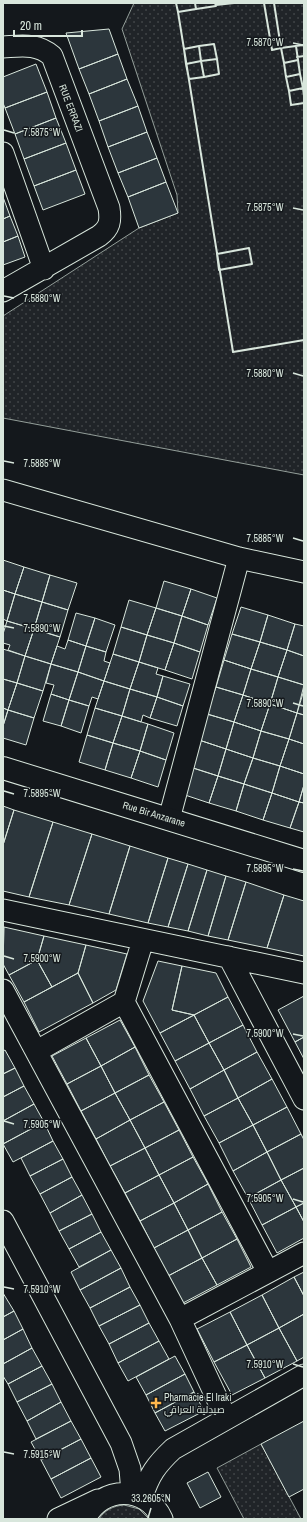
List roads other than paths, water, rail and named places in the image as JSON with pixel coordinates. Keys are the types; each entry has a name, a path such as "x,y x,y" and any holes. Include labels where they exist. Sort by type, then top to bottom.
{"street":[{"name":"RUE ERRAZI","path":"3,46 28,46 43,49 52,56 109,208 111,220 108,230 44,269"},
{"path":"3,153 44,269 3,291"},
{"path":"4,492 240,558 304,572"},
{"path":"169,819 240,558"},
{"name":"Rue Bir Anzarane","path":"3,768 304,861"},
{"path":"3,910 304,973"},
{"path":"37,1051 124,1002 143,940"},
{"path":"229,957 304,1099"},
{"path":"3,990 180,1319 226,1418"},
{"path":"124,1002 268,1272"},
{"path":"3,1221 121,1443 137,1495"},
{"path":"180,1319 304,1253"},
{"path":"137,1495 156,1465 173,1449 304,1375"},
{"path":"58,1519 102,1498 117,1493 137,1495 153,1504 162,1519"},
{"path":"85,1519 92,1507 102,1498"}],"place":[{"name":"Pharmacie El Iraki صيدلية العراقي","path":"156,1403"}]}
